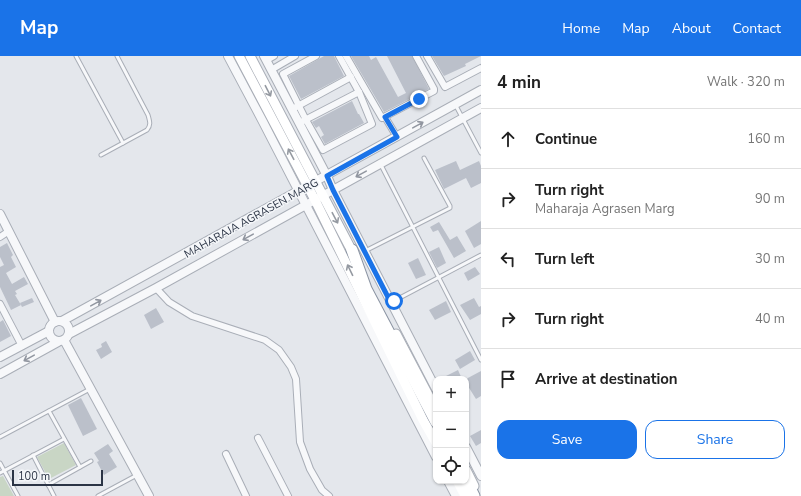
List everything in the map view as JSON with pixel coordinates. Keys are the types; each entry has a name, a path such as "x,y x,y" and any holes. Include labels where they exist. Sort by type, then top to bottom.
{"highway":[{"path":"352,250 366,289 433,416"},
{"path":"468,484 474,496"}],"main road":[{"path":"239,56 312,184"},
{"path":"250,56 433,437"},
{"path":"319,198 352,250 433,404"},
{"path":"469,476 479,496"},
{"path":"459,484 465,496"}],"street":[{"path":"228,56 433,451"},
{"path":"271,70 295,56"},
{"path":"316,56 283,74 333,190 433,383"},
{"path":"303,122 323,150 372,124 351,77 339,56"},
{"path":"346,56 381,118 434,91 416,56"},
{"path":"427,56 445,87 468,72 481,68"},
{"path":"268,57 271,70 296,107"},
{"path":"296,107 351,77"},
{"name":"MAHARAJA AGRASEN MARG","path":"58,322 327,176 481,90"},
{"path":"303,122 358,92"},
{"name":"MAHARAJA AGRASEN MARG","path":"0,374 481,108"},
{"path":"385,117 397,137"},
{"path":"1,220 9,231 58,322 68,328 64,339 92,388 149,496"},
{"path":"0,237 9,231"},
{"path":"156,288 169,302 192,316 265,340 278,350 291,367 296,379 300,442 313,474 322,490 329,496"},
{"path":"0,304 22,346"},
{"path":"58,322 50,326 49,331 52,339 64,339"},
{"path":"0,358 49,331"},
{"path":"258,438 288,496"},
{"path":"467,448 481,476"},
{"path":"226,454 246,496"},
{"path":"450,484 456,496"}],"lane":[{"path":"76,56 123,143"},
{"path":"101,155 150,127 148,115 117,56"},
{"path":"455,104 481,152"},
{"path":"365,251 413,228 450,207 424,158"},
{"path":"380,164 481,360"},
{"path":"391,303 480,256 481,260"},
{"path":"0,437 92,388"},
{"path":"49,411 80,467"},
{"path":"0,473 64,439"},
{"path":"33,455 54,496"},
{"path":"48,485 91,461"},
{"path":"0,463 18,496"},
{"path":"98,496 138,475"}],"green space":[{"path":"64,443 76,465 49,479 37,457"},
{"path":"3,476 14,496 0,496 0,477"}],"building":[{"path":"324,56 334,56 344,76 301,99 289,76"},
{"path":"351,56 369,56 371,60 376,57 398,97 406,93 387,56 412,56 429,89 384,112"},
{"path":"432,56 481,56 465,64 466,66 444,76"},
{"path":"352,101 364,123 325,144 321,137 324,135 319,126 316,128 312,122"},
{"path":"456,161 460,170 479,161 481,166 481,183 471,188 466,178 444,189 435,170"},
{"path":"481,221 481,244 474,248 465,231"},
{"path":"439,222 450,240 457,236 466,251 454,258 438,230 433,232 430,227"},
{"path":"7,243 13,255 11,257 16,267 6,273 12,284 24,277 28,284 15,291 17,294 15,295 21,305 11,310 0,287 0,267 4,265 0,257 0,247"},
{"path":"439,247 446,263 437,268 429,252"},
{"path":"418,258 426,275 416,279 408,263"},
{"path":"475,267 480,274 468,281 464,273"},
{"path":"32,298 34,302 22,307 20,303"},
{"path":"474,298 479,307 481,306 481,314 470,320 460,305"},
{"path":"446,301 451,312 435,320 429,310"},
{"path":"156,308 164,322 151,329 144,315"},
{"path":"3,320 11,336 0,342 0,322"},
{"path":"106,341 112,352 101,359 96,350 102,347 101,344"},
{"path":"470,351 475,360 460,369 455,360"},
{"path":"458,370 461,376 446,376"},
{"path":"481,371 481,396 476,399 469,388 469,377"},
{"path":"81,398 97,429 83,436 68,405"},
{"path":"481,430 481,443 476,446 470,436"},
{"path":"108,444 113,451 109,454 117,467 104,475 97,462 99,461 94,453"}],"route":[{"path":"394,301 391,303 327,176 397,137 385,117 419,99"}]}
